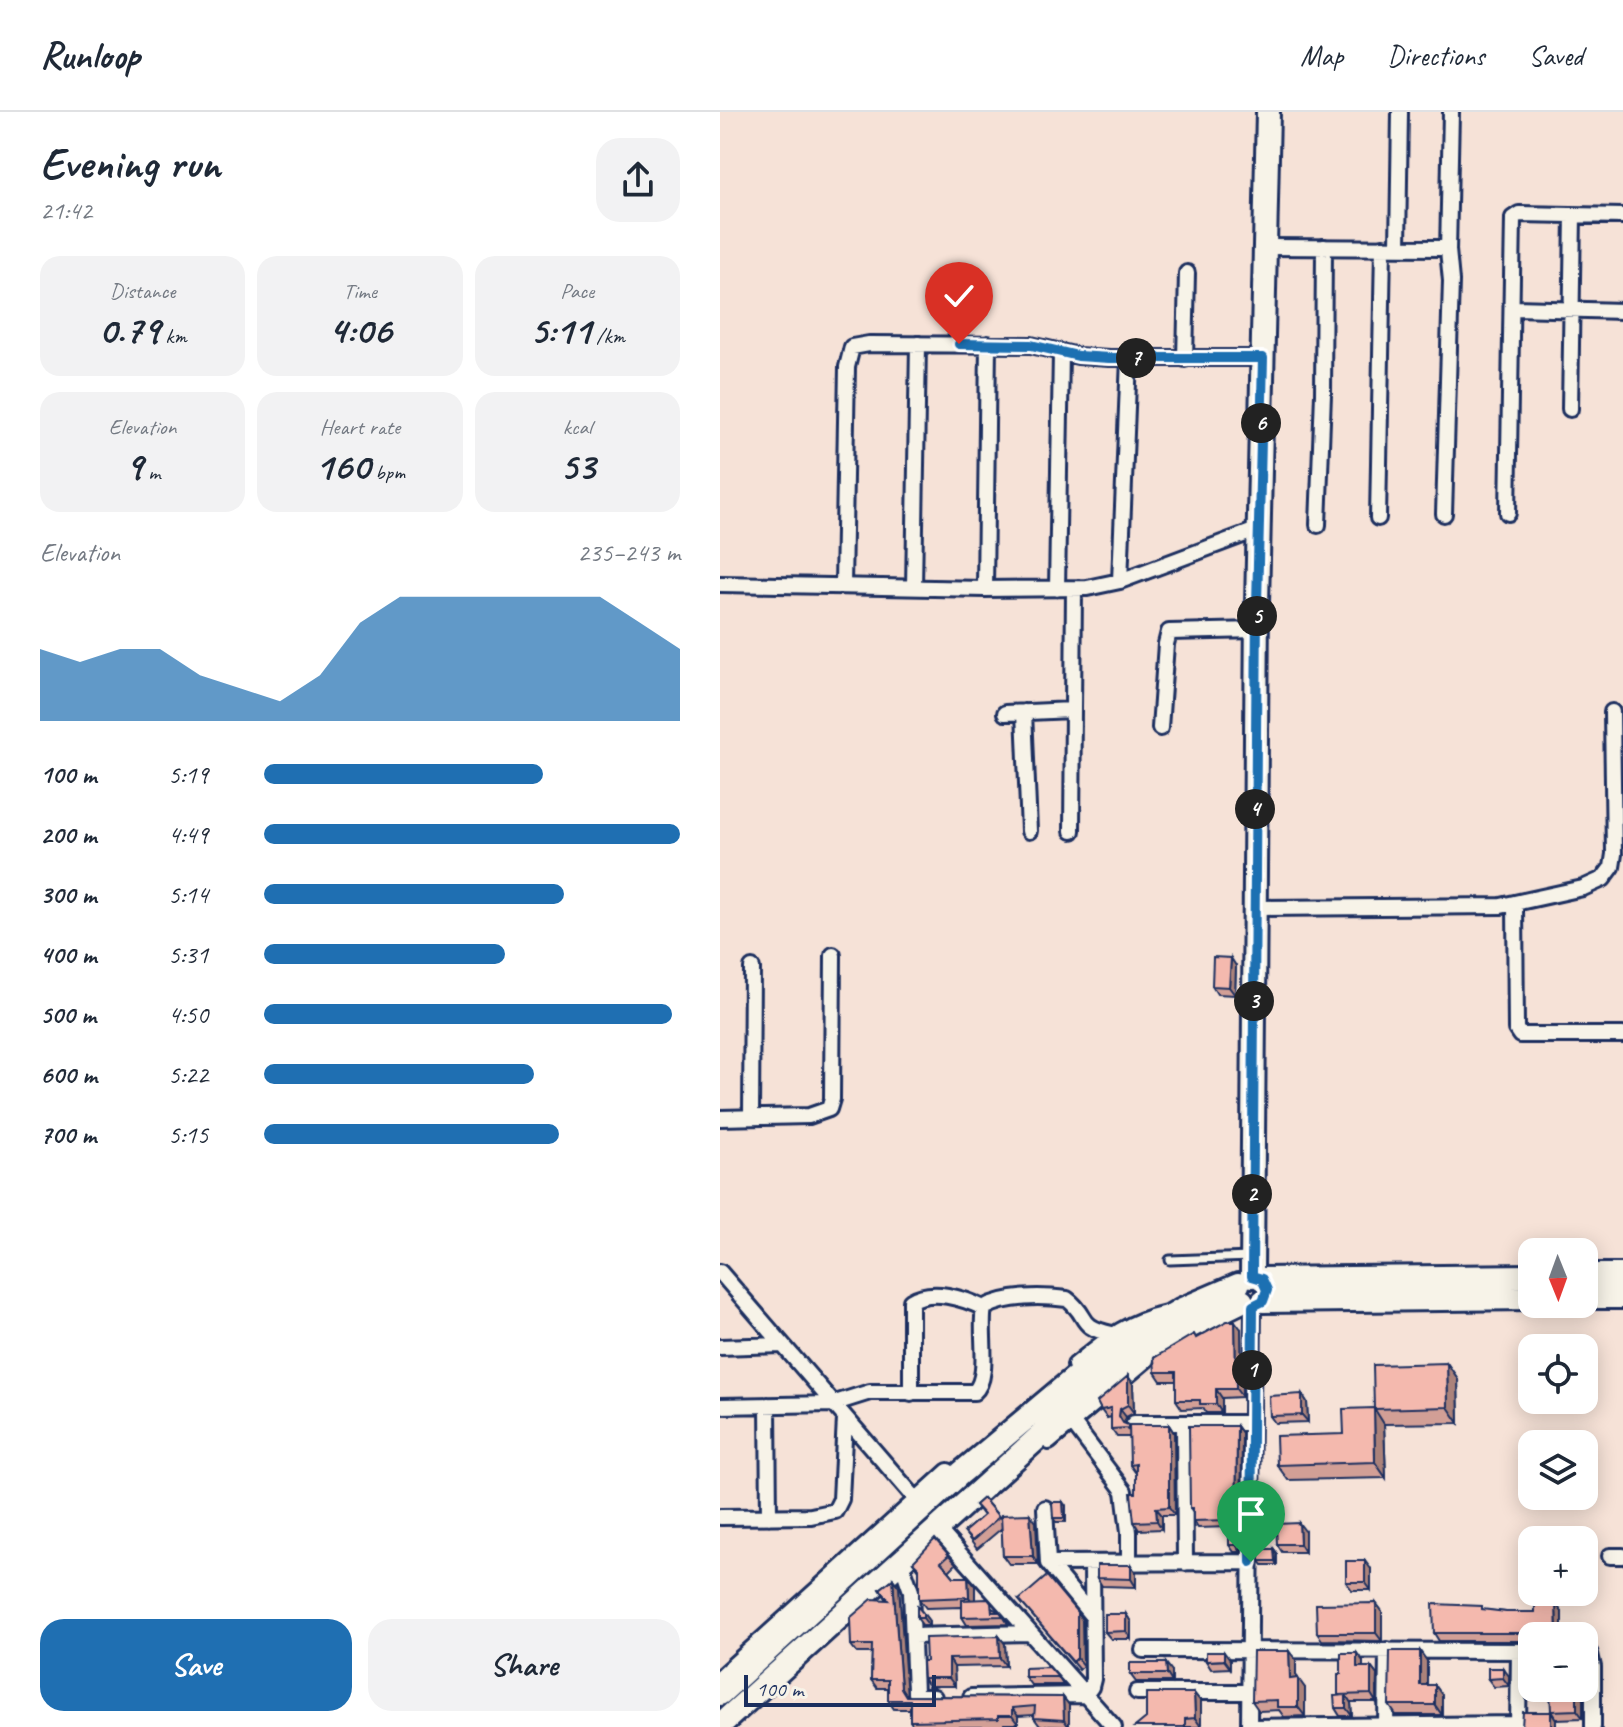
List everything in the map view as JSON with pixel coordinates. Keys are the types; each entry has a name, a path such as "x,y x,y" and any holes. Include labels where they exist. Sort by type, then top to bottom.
{"main road":[{"path":"1252,1286 1257,630 1268,112"},
{"path":"1598,1275 1623,1275"},
{"path":"720,1694 961,1473 1084,1370 1123,1344 1181,1321 1252,1286 1518,1276"},
{"path":"1252,1286 1518,1297"},
{"path":"1598,1297 1623,1297"},
{"path":"720,1725 1114,1369 1181,1321"}],"street":[{"path":"1378,518 1400,112"},
{"path":"1444,514 1451,281 1448,251 1451,112"},
{"path":"1508,513 1515,215 1623,216"},
{"path":"1570,409 1573,215"},
{"path":"1265,247 1443,248 1448,251"},
{"path":"1318,525 1324,247"},
{"path":"1185,359 1187,273"},
{"path":"1512,308 1623,311"},
{"path":"843,585 849,354 852,347 860,344 1031,345 1061,353 1129,358 1263,358"},
{"path":"914,588 918,344"},
{"path":"985,589 988,344"},
{"path":"1057,589 1061,353"},
{"path":"1120,581 1129,358"},
{"path":"720,584 1074,589 1120,581 1259,529"},
{"path":"1072,831 1074,589"},
{"path":"1160,728 1169,632 1257,630"},
{"path":"1005,713 1072,710"},
{"path":"1024,712 1029,831"},
{"path":"1255,908 1515,903 1571,892 1603,879 1612,867 1618,799 1612,712"},
{"path":"1515,903 1516,1029 1520,1035 1623,1035"},
{"path":"720,1118 809,1116 820,1115 829,1109 832,1099 833,955"},
{"path":"751,1117 752,968"},
{"path":"720,1272 915,1498"},
{"path":"1252,1286 1249,1727 1518,1726 1520,1702"},
{"path":"911,1393 911,1301 922,1296 953,1297 984,1308 1011,1300 1067,1299 1093,1330 1112,1334"},
{"path":"720,1406 832,1404 870,1392 968,1393 979,1388 982,1377 984,1308"},
{"path":"720,1677 915,1498 1112,1334 1142,1318 1181,1321"},
{"path":"733,1727 1181,1321"},
{"path":"720,1347 781,1345"},
{"path":"768,1405 769,1517"},
{"path":"720,1517 811,1516 835,1511 841,1499 845,1418"},
{"path":"1072,1422 1124,1491 1129,1564"},
{"path":"1134,1423 1252,1423"},
{"path":"1184,1423 1185,1563"},
{"path":"1045,1508 1048,1563 1092,1616"},
{"path":"943,1535 1114,1727"},
{"path":"1048,1563 1251,1562"},
{"path":"1085,1695 1093,1679 1092,1564"},
{"path":"904,1571 911,1591 914,1689 919,1697 1085,1695"},
{"path":"913,1636 1030,1633"},
{"path":"1143,1650 1518,1651"},
{"path":"1386,1726 1387,1650"},
{"path":"1137,1692 1250,1692"},
{"path":"1593,1702 1593,1727"}],"lane":[{"path":"1170,1260 1252,1286"}],"building":[{"path":"1213,957 1231,958 1229,987 1212,986"},
{"path":"1227,1321 1235,1321 1236,1389 1216,1389 1216,1404 1176,1400 1176,1372 1155,1372 1154,1358 1194,1334 1196,1338"},
{"path":"1447,1363 1448,1407 1374,1409 1373,1365"},
{"path":"1128,1376 1128,1405 1120,1409 1119,1416 1128,1428 1111,1429 1111,1408 1101,1410 1097,1402"},
{"path":"1302,1394 1302,1415 1270,1416 1269,1396"},
{"path":"1374,1408 1375,1462 1277,1465 1276,1436 1344,1434 1343,1409"},
{"path":"1129,1425 1169,1425 1169,1507 1156,1508 1157,1521 1134,1522 1131,1493 1136,1493 1136,1464 1130,1465"},
{"path":"1189,1426 1237,1426 1236,1545 1229,1545 1229,1520 1193,1521 1193,1508 1190,1508"},
{"path":"983,1498 999,1517 972,1541 964,1532 984,1515 975,1505"},
{"path":"1052,1502 1063,1502 1064,1518 1053,1518"},
{"path":"1030,1514 1033,1556 1003,1556 1001,1515"},
{"path":"1299,1523 1300,1544 1277,1544 1276,1524"},
{"path":"935,1539 949,1555 941,1562 954,1577 968,1577 969,1597 919,1599 919,1568 913,1562"},
{"path":"1260,1549 1274,1549 1275,1561 1260,1561"},
{"path":"1346,1561 1365,1561 1365,1582 1346,1582"},
{"path":"1097,1565 1131,1565 1131,1579 1097,1578"},
{"path":"1047,1576 1077,1612 1077,1658 1073,1662 1019,1600"},
{"path":"893,1579 901,1688 906,1696 1063,1697 1064,1720 1034,1718 1035,1706 1012,1708 1012,1716 998,1716 998,1719 910,1721 910,1700 888,1700 888,1680 871,1680 872,1645 851,1645 850,1618 872,1599 889,1600 880,1589"},
{"path":"988,1599 992,1612 1000,1612 1003,1616 962,1617 962,1600"},
{"path":"1376,1603 1376,1633 1317,1633 1316,1604"},
{"path":"1433,1604 1482,1606 1482,1609 1506,1612 1535,1612 1535,1606 1556,1606 1557,1622 1518,1622 1518,1633 1434,1633"},
{"path":"917,1606 923,1613 923,1618 917,1618"},
{"path":"1105,1614 1126,1614 1126,1631 1105,1632"},
{"path":"999,1636 1000,1658 949,1659 949,1678 923,1678 925,1638"},
{"path":"1253,1651 1289,1651 1290,1679 1298,1678 1298,1707 1277,1707 1277,1700 1252,1701"},
{"path":"1390,1651 1420,1651 1420,1685 1435,1685 1435,1705 1389,1705"},
{"path":"1206,1652 1224,1652 1224,1660 1206,1661"},
{"path":"1341,1653 1357,1653 1357,1667 1371,1667 1371,1694 1338,1695"},
{"path":"1130,1663 1166,1663 1167,1674 1130,1674"},
{"path":"1049,1667 1058,1677 1025,1677 1025,1668"},
{"path":"1488,1668 1503,1668 1503,1678 1488,1679"},
{"path":"1146,1693 1194,1693 1195,1718 1185,1719 1185,1727 1135,1727 1146,1718"},
{"path":"1346,1695 1346,1708 1335,1708 1334,1696"},
{"path":"1551,1702 1577,1702 1577,1710 1551,1711"},
{"path":"1523,1712 1551,1712 1551,1727 1522,1727"}],"route":[{"path":"959,344 1031,345 1078,356 1109,358 1263,358 1257,604 1252,1276 1262,1279 1267,1290 1263,1301 1253,1306 1251,1562"}]}
